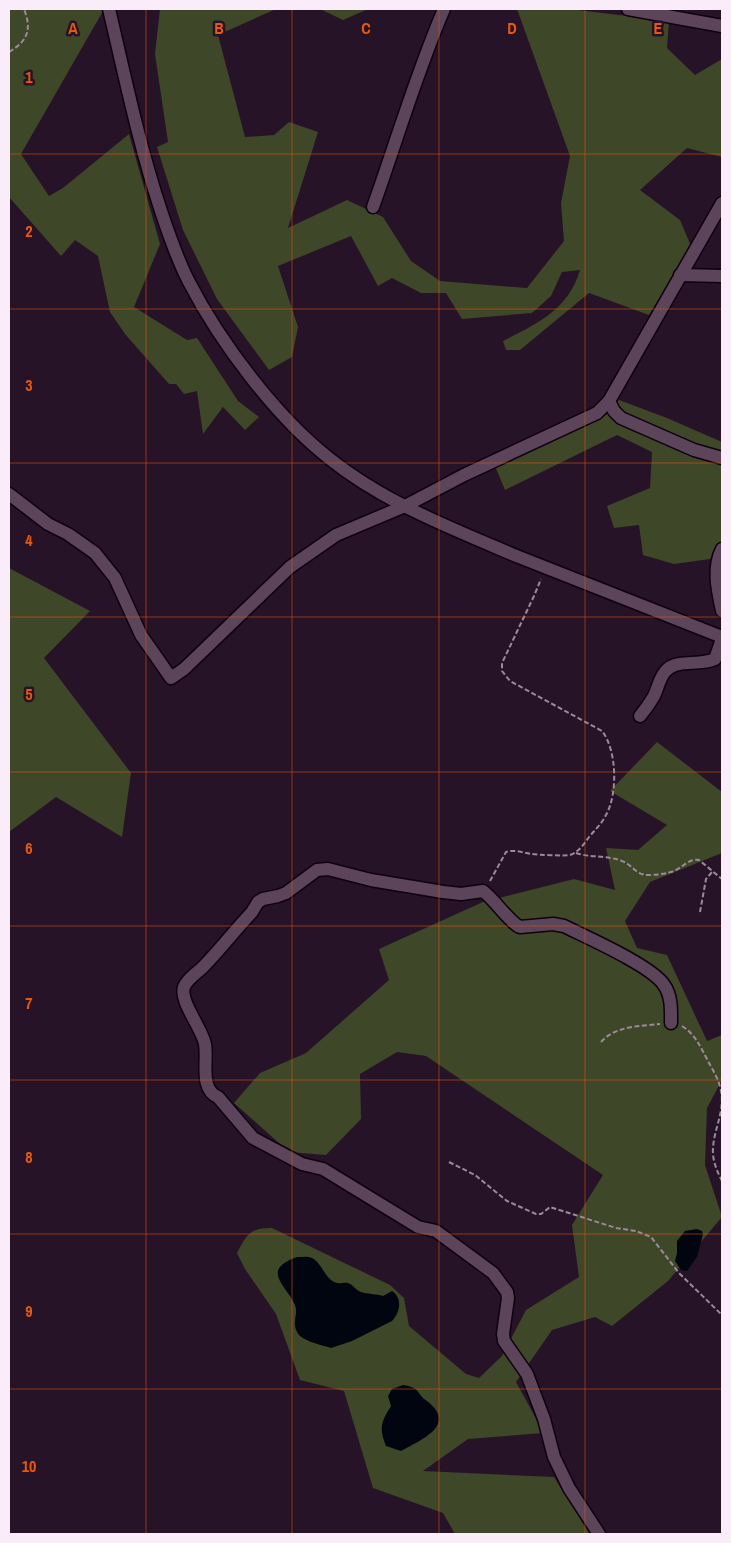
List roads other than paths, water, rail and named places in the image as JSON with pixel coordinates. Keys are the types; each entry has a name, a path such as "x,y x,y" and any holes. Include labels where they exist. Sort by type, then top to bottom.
{"street":[{"path":"109,9 147,172 188,281 220,336 270,400 304,436 330,459 362,482 438,523 722,638 715,659 708,662 678,664 671,666 665,671 654,696 640,716"},
{"path":"373,207 413,87 444,9"},
{"path":"628,9 722,26"},
{"path":"9,494 48,524 68,534 95,553 115,578 141,635 171,678 184,669 290,567 336,535 405,506 464,475 597,413 609,401 722,204"},
{"path":"680,275 722,276"},
{"path":"609,401 614,412 620,418 694,450 722,458"},
{"path":"722,549 717,569 722,611"},
{"path":"599,1534 569,1488 554,1457 544,1419 527,1374 504,1341 502,1334 508,1298 503,1284 493,1273 436,1231 418,1227 323,1169 302,1164 253,1138 218,1097 207,1088 205,1042 184,994 184,986 252,912 258,902 286,893 316,870 328,869 338,870 371,880 443,892 461,894 483,891 520,927 553,924 564,926 612,951 655,976 664,984 668,994 671,1023"}]}
